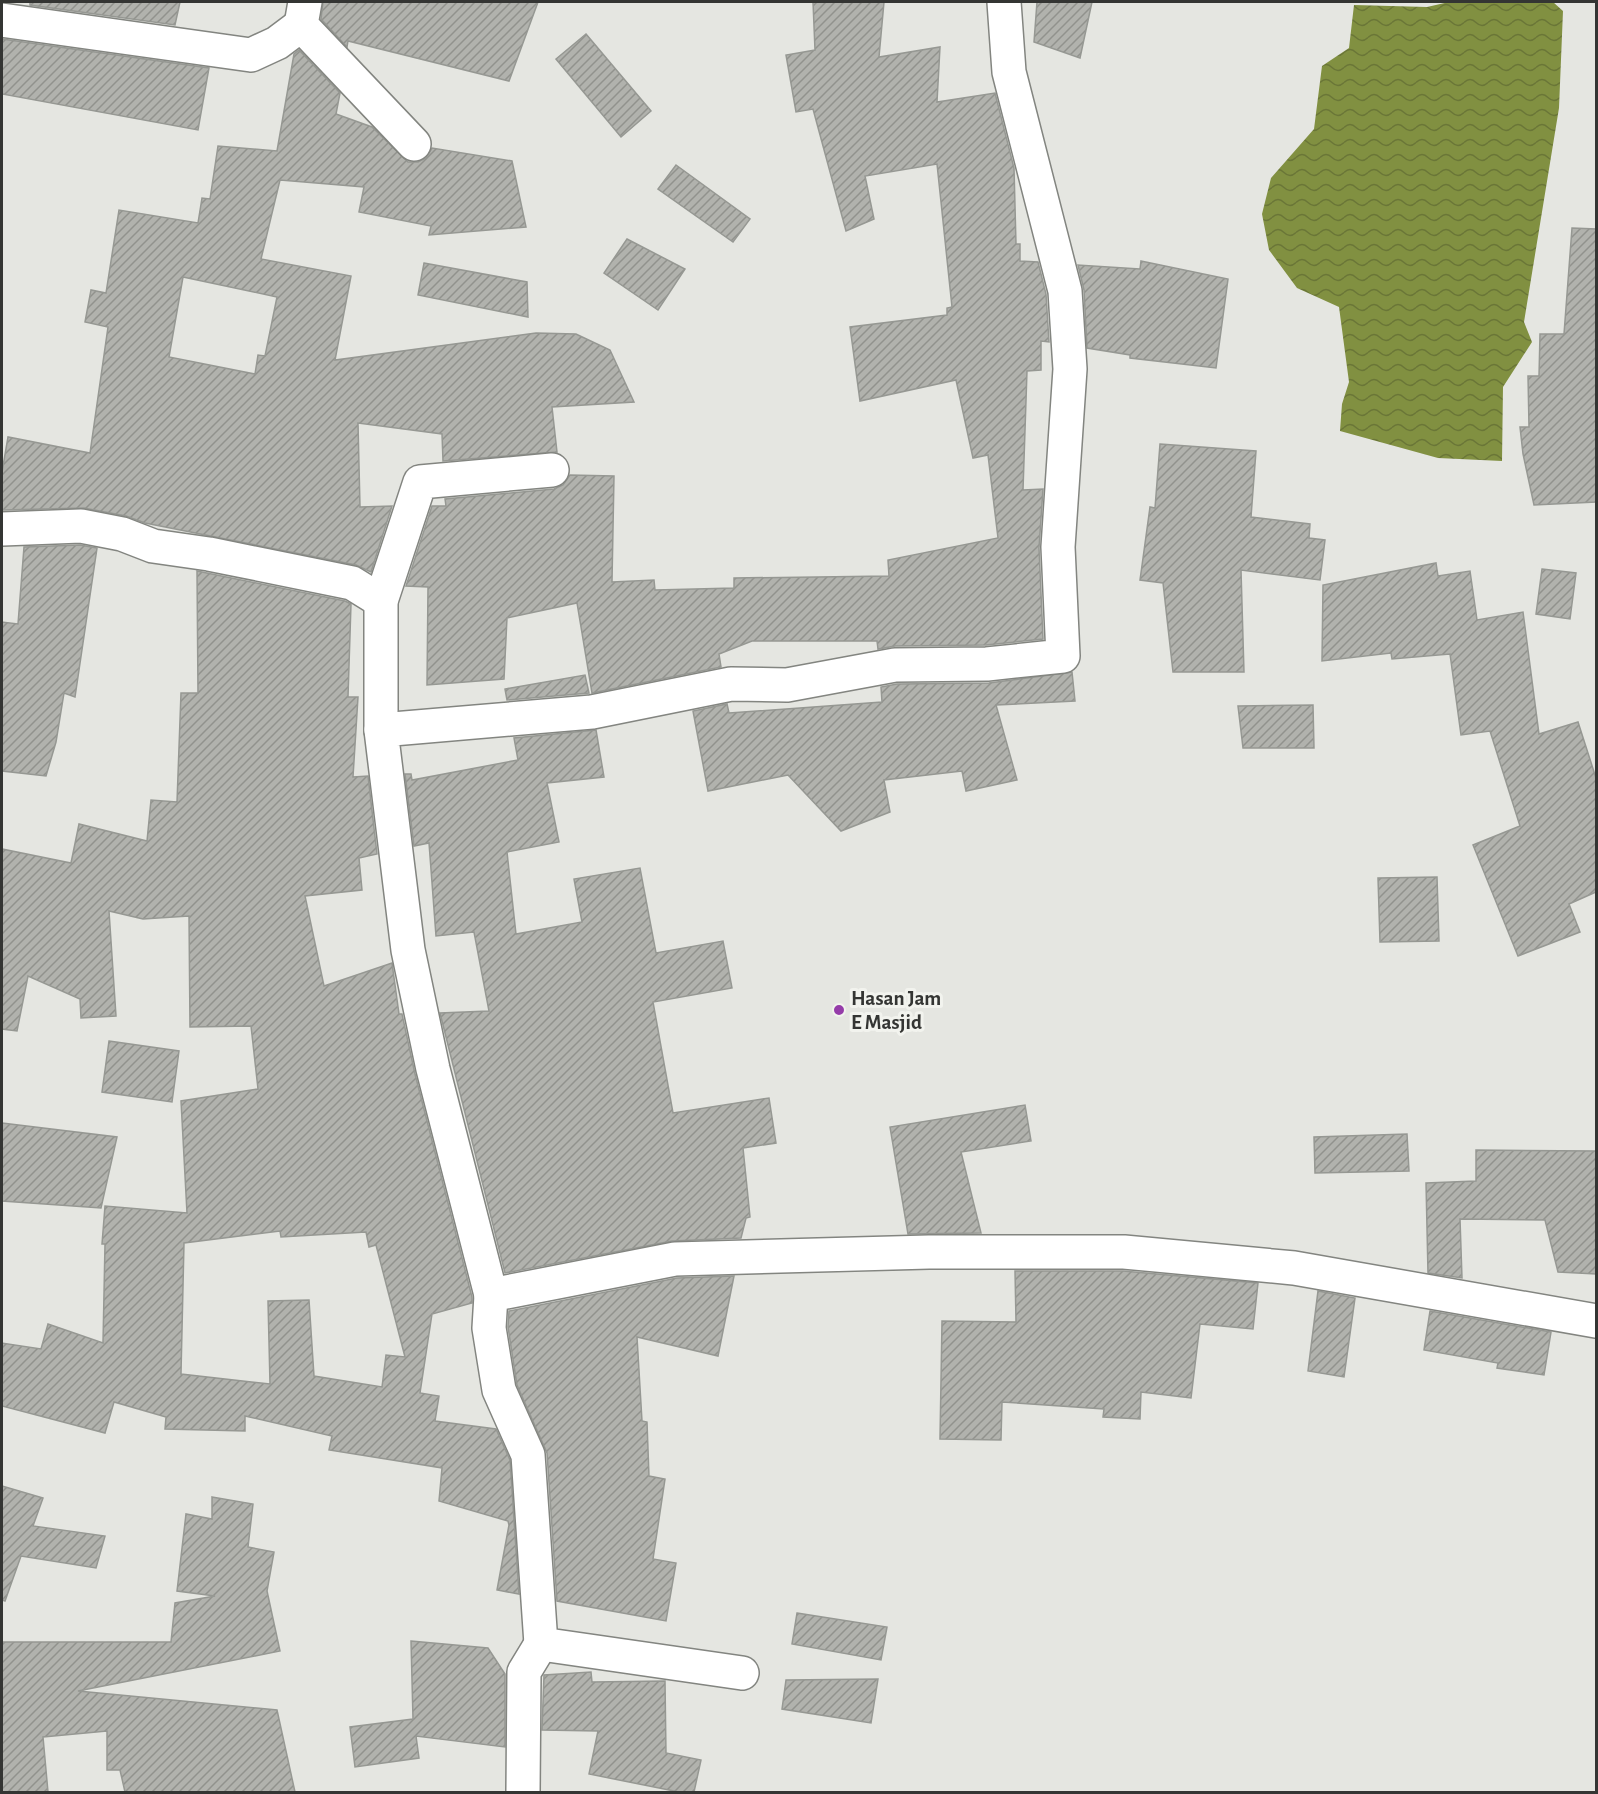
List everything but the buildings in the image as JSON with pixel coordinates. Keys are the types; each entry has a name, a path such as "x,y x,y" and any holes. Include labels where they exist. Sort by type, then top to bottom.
{"street":[{"path":"381,730 592,712 731,684 787,685 896,665 987,664 1063,656 1058,547 1070,369 1065,291 1009,72 1004,2"},
{"path":"2,20 251,55 277,43 303,13 414,144"},
{"path":"524,1792 524,1672 541,1644 528,1455 500,1390 489,1328 490,1295 433,1069 408,950 381,730 381,601 420,482 552,470"},
{"path":"2,529 81,526 122,534 153,546 209,554 352,584 381,601"},
{"path":"490,1295 675,1259 929,1252 1124,1252 1294,1268 1596,1321"},
{"path":"541,1644 742,1673"}],"water":[{"path":"1449,2 1553,2 1563,11 1559,108 1524,322 1532,342 1503,387 1502,461 1438,458 1340,431 1342,404 1349,382 1339,307 1297,288 1269,250 1262,214 1271,178 1314,129 1322,66 1349,48 1354,5 1427,7"}],"place":[{"name":"Hasan Jam E Masjid","path":"839,1010"}]}
